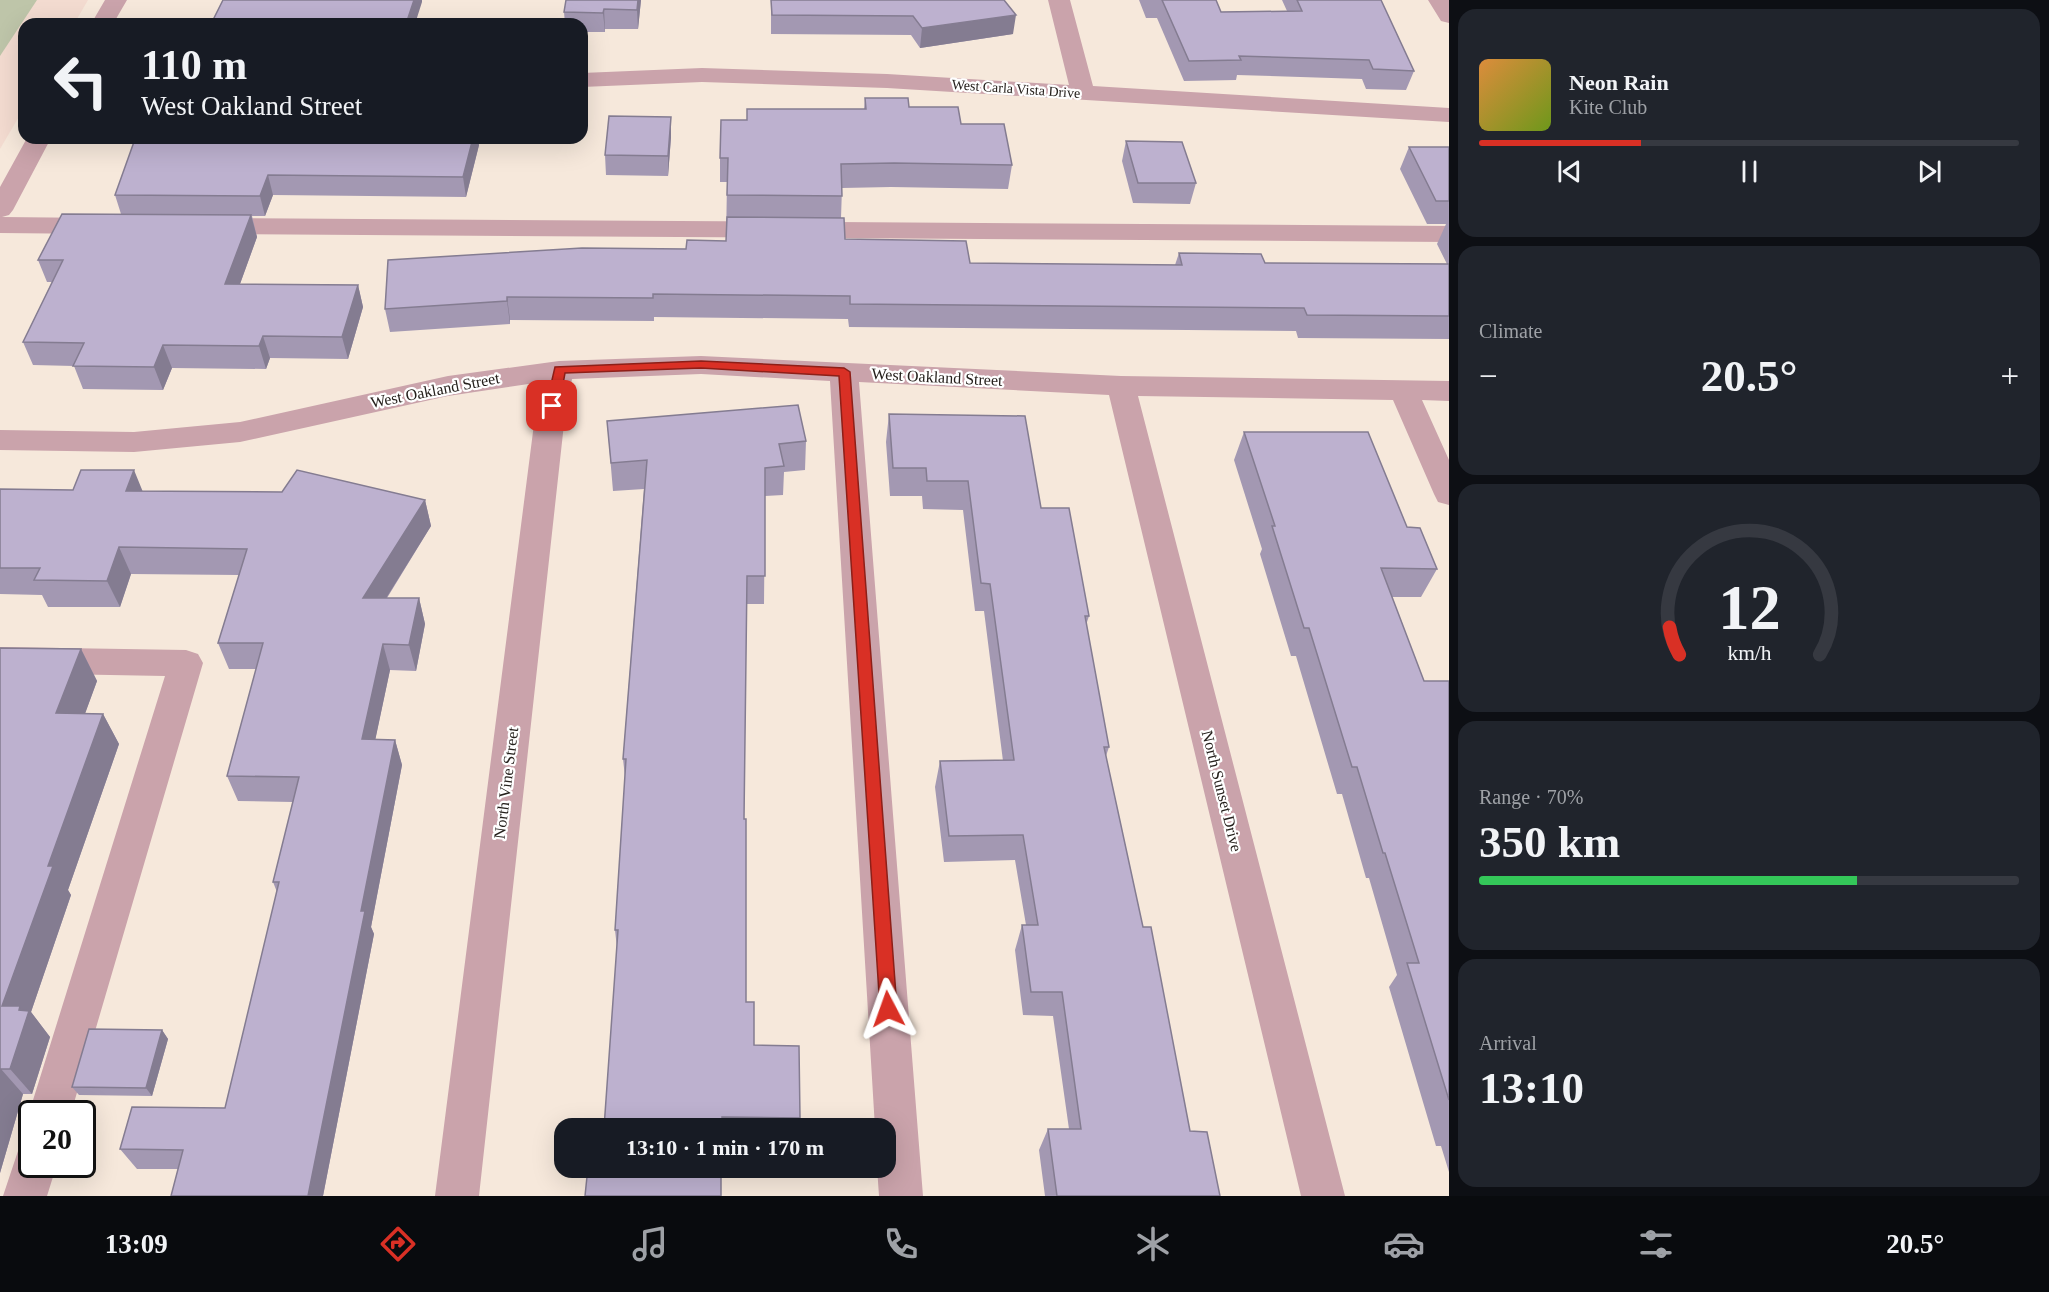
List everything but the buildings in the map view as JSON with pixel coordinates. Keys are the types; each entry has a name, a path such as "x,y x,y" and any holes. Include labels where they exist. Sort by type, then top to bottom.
{"street":[{"path":"106,18 116,0"},
{"path":"1059,0 1083,93"},
{"path":"1439,0 1449,16"},
{"name":"West Carla Vista Drive","path":"588,80 702,75 887,81 1449,116"},
{"path":"0,210 36,144"},
{"path":"0,225 118,226"},
{"path":"190,226 1449,234"},
{"name":"West Oakland Street","path":"0,440 134,442 240,432 434,388 559,370 701,365 1121,386 1449,392"},
{"name":"North Vine Street","path":"457,1196 548,435 559,370"},
{"path":"844,372 901,1196"},
{"name":"North Sunset Drive","path":"1121,386 1323,1196"},
{"path":"1404,392 1449,494"},
{"path":"0,660 186,663 54,1100"},
{"path":"25,1196 31,1178"}],"shaded area":[{"path":"0,0 88,0 78,18 18,18 18,118 0,149"}],"green space":[{"path":"0,0 37,0 25,18 18,18 18,29 0,56"}],"route":[{"path":"552,406 559,370 701,365 844,372 888,1009"}]}
